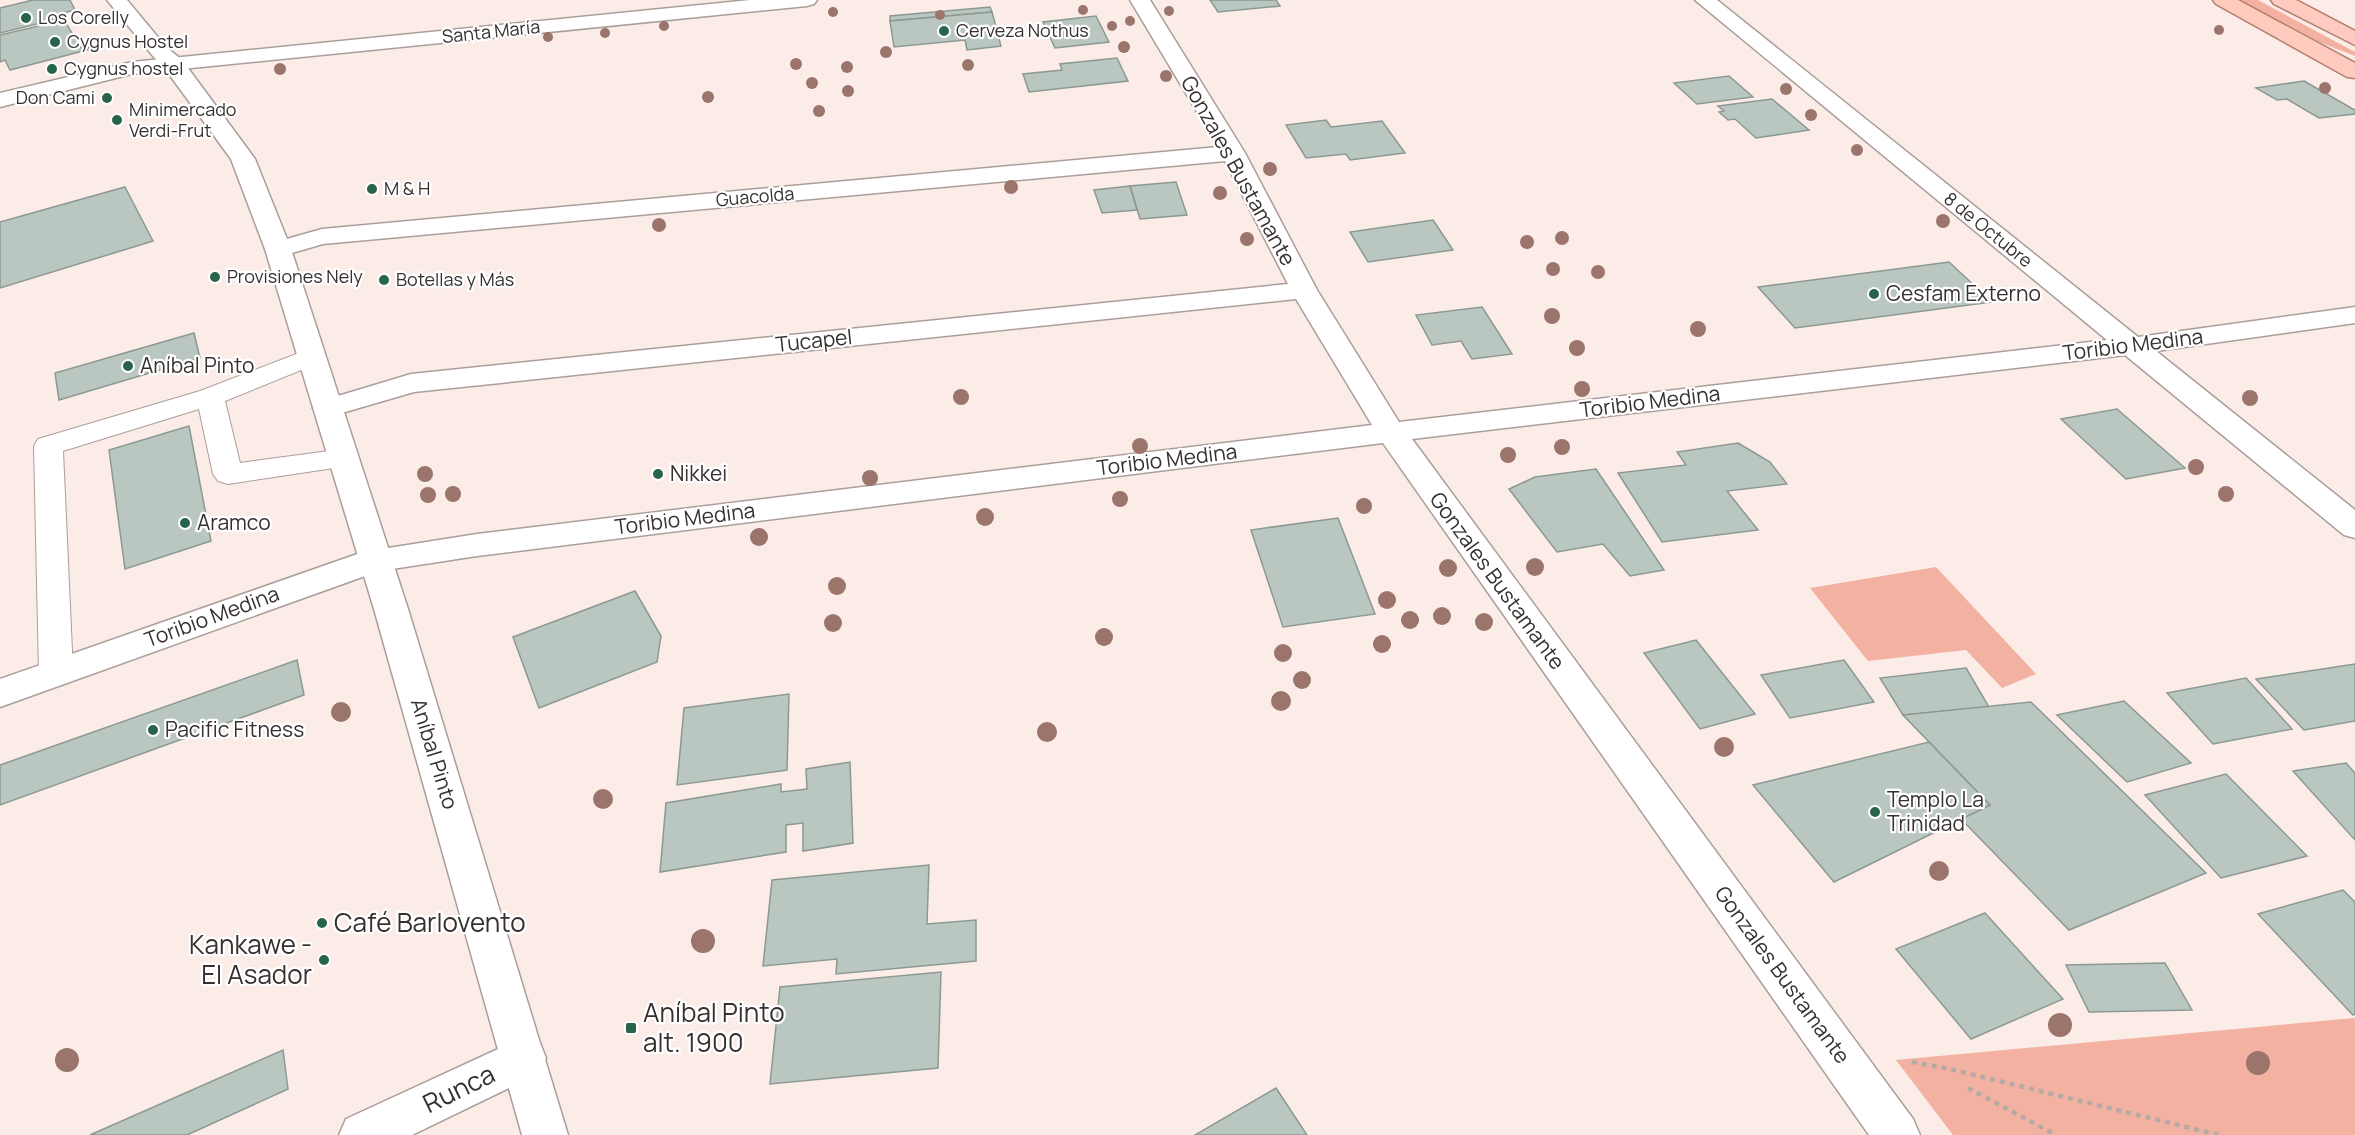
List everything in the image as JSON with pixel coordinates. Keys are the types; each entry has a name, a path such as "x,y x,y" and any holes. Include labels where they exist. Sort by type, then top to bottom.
{"main road":[{"path":"2223,0 2355,72"},
{"path":"2281,0 2355,39"}],"street":[{"name":"Aníbal Pinto","path":"117,0 159,51 174,65 243,159 278,249 375,560 545,1135"},
{"name":"Santa María","path":"0,100 132,68 705,5 807,0"},
{"name":"Gonzales Bustamante","path":"1140,0 1233,153 1304,290 1391,432 1897,1135"},
{"name":"8 de Octubre","path":"1706,0 2355,527"},
{"name":"Guacolda","path":"278,249 322,237 1233,153"},
{"name":"Tucapel","path":"328,408 411,384 1304,290"},
{"name":"Toribio Medina","path":"0,693 375,560 489,543 1391,432 2130,346 2355,315"},
{"name":"Runca","path":"362,1135 524,1058"}],"lane":[{"path":"56,673 48,446 210,397 312,356"},
{"path":"210,397 228,474 344,458"}],"path":[{"path":"1907,1062 1950,1069 2219,1135"},
{"path":"1968,1088 2056,1135"}],"shaded area":[{"path":"2238,0 2258,0 2355,52 2355,56 2311,39"},
{"path":"1936,567 2036,674 2002,688 1966,650 1868,661 1810,588"},
{"path":"2355,1018 2355,1135 1953,1135 1896,1060"}],"building":[{"name":"Los Corelly","path":"33,0 70,0 75,10 51,16 53,20 0,33 0,8"},
{"path":"1210,0 1276,0 1280,6 1218,12"},
{"path":"990,7 992,12 890,21 890,16"},
{"name":"Cerveza Nothus","path":"992,12 1001,46 967,50 965,40 894,47 890,21"},
{"path":"1096,16 1109,42 1055,48 1043,22"},
{"path":"64,20 83,51 10,70 5,60 0,62 0,35"},
{"path":"1117,58 1128,81 1029,92 1023,74 1062,70 1060,64"},
{"path":"1729,76 1753,97 1697,104 1674,83"},
{"path":"2304,81 2355,110 2355,114 2319,118 2287,99 2277,100 2256,88"},
{"path":"1772,99 1809,130 1756,138 1735,119 1728,120 1719,112 1724,111 1718,106"},
{"path":"1326,120 1331,127 1382,121 1405,153 1350,160 1346,154 1306,158 1286,125"},
{"path":"1176,182 1187,215 1140,219 1130,186"},
{"path":"1130,186 1137,210 1102,213 1094,190"},
{"path":"125,187 153,241 0,288 0,222"},
{"path":"1433,220 1453,250 1368,262 1350,232"},
{"name":"Cesfam Externo","path":"1949,262 1992,302 1795,328 1758,287"},
{"path":"1482,307 1512,354 1472,359 1461,341 1432,345 1416,315"},
{"name":"Aníbal Pinto","path":"194,333 200,358 59,400 55,373"},
{"path":"2117,409 2185,468 2126,479 2061,419"},
{"path":"189,426 211,541 125,569 109,450"},
{"path":"1738,443 1770,462 1787,484 1727,491 1758,530 1662,542 1618,473 1686,465 1677,452"},
{"path":"1596,469 1664,570 1630,576 1603,544 1557,552 1509,489 1535,477"},
{"path":"1338,518 1375,614 1283,627 1251,530"},
{"path":"635,591 661,636 657,662 539,708 513,637"},
{"path":"1696,640 1755,714 1700,729 1644,653"},
{"name":"Pacific Fitness","path":"297,660 304,695 0,805 0,765"},
{"path":"1844,660 1874,702 1790,718 1761,675"},
{"path":"2355,664 2355,721 2304,730 2256,679"},
{"path":"1966,668 1989,707 1903,715 1880,678"},
{"path":"2246,678 2292,729 2213,744 2167,693"},
{"path":"789,694 787,770 677,785 684,708"},
{"path":"2124,701 2191,763 2127,782 2057,715"},
{"path":"2031,702 2206,873 2069,930 1961,819 1990,805 1903,715"},
{"name":"Templo La Trinidad","path":"1929,742 1990,805 1834,882 1753,785"},
{"path":"850,762 853,843 803,851 803,823 786,825 786,852 660,872 666,803 781,784 781,792 807,789 806,769"},
{"path":"2346,763 2355,773 2355,840 2293,771"},
{"path":"2226,774 2307,856 2221,878 2145,795"},
{"path":"929,865 927,924 976,920 976,961 836,974 837,959 763,966 772,880"},
{"path":"2343,890 2355,902 2355,1014 2353,1015 2258,914"},
{"path":"1985,913 2063,999 1971,1039 1896,949"},
{"path":"2165,963 2192,1010 2089,1012 2066,965"},
{"path":"941,972 938,1068 770,1084 780,987"},
{"path":"283,1050 288,1089 187,1135 90,1135"},
{"path":"1276,1088 1307,1135 1195,1135"}],"place":[{"name":"Los Corelly","path":"26,18"},
{"name":"Cerveza Nothus","path":"944,31"},
{"name":"Cygnus Hostel","path":"55,42"},
{"name":"Cygnus hostel","path":"52,69"},
{"name":"Don Cami","path":"107,98"},
{"name":"Minimercado Verdi-Frut","path":"117,120"},
{"name":"M & H","path":"372,189"},
{"name":"Provisiones Nely","path":"215,277"},
{"name":"Botellas y Más","path":"384,280"},
{"name":"Cesfam Externo","path":"1874,294"},
{"name":"Aníbal Pinto","path":"128,366"},
{"name":"Nikkei","path":"658,474"},
{"name":"Aramco","path":"185,523"},
{"name":"Pacific Fitness","path":"153,730"},
{"name":"Templo La Trinidad","path":"1875,812"},
{"name":"Café Barlovento","path":"322,923"},
{"name":"Kankawe - El Asador","path":"324,960"},
{"name":"Aníbal Pinto alt. 1900","path":"631,1028"}]}
